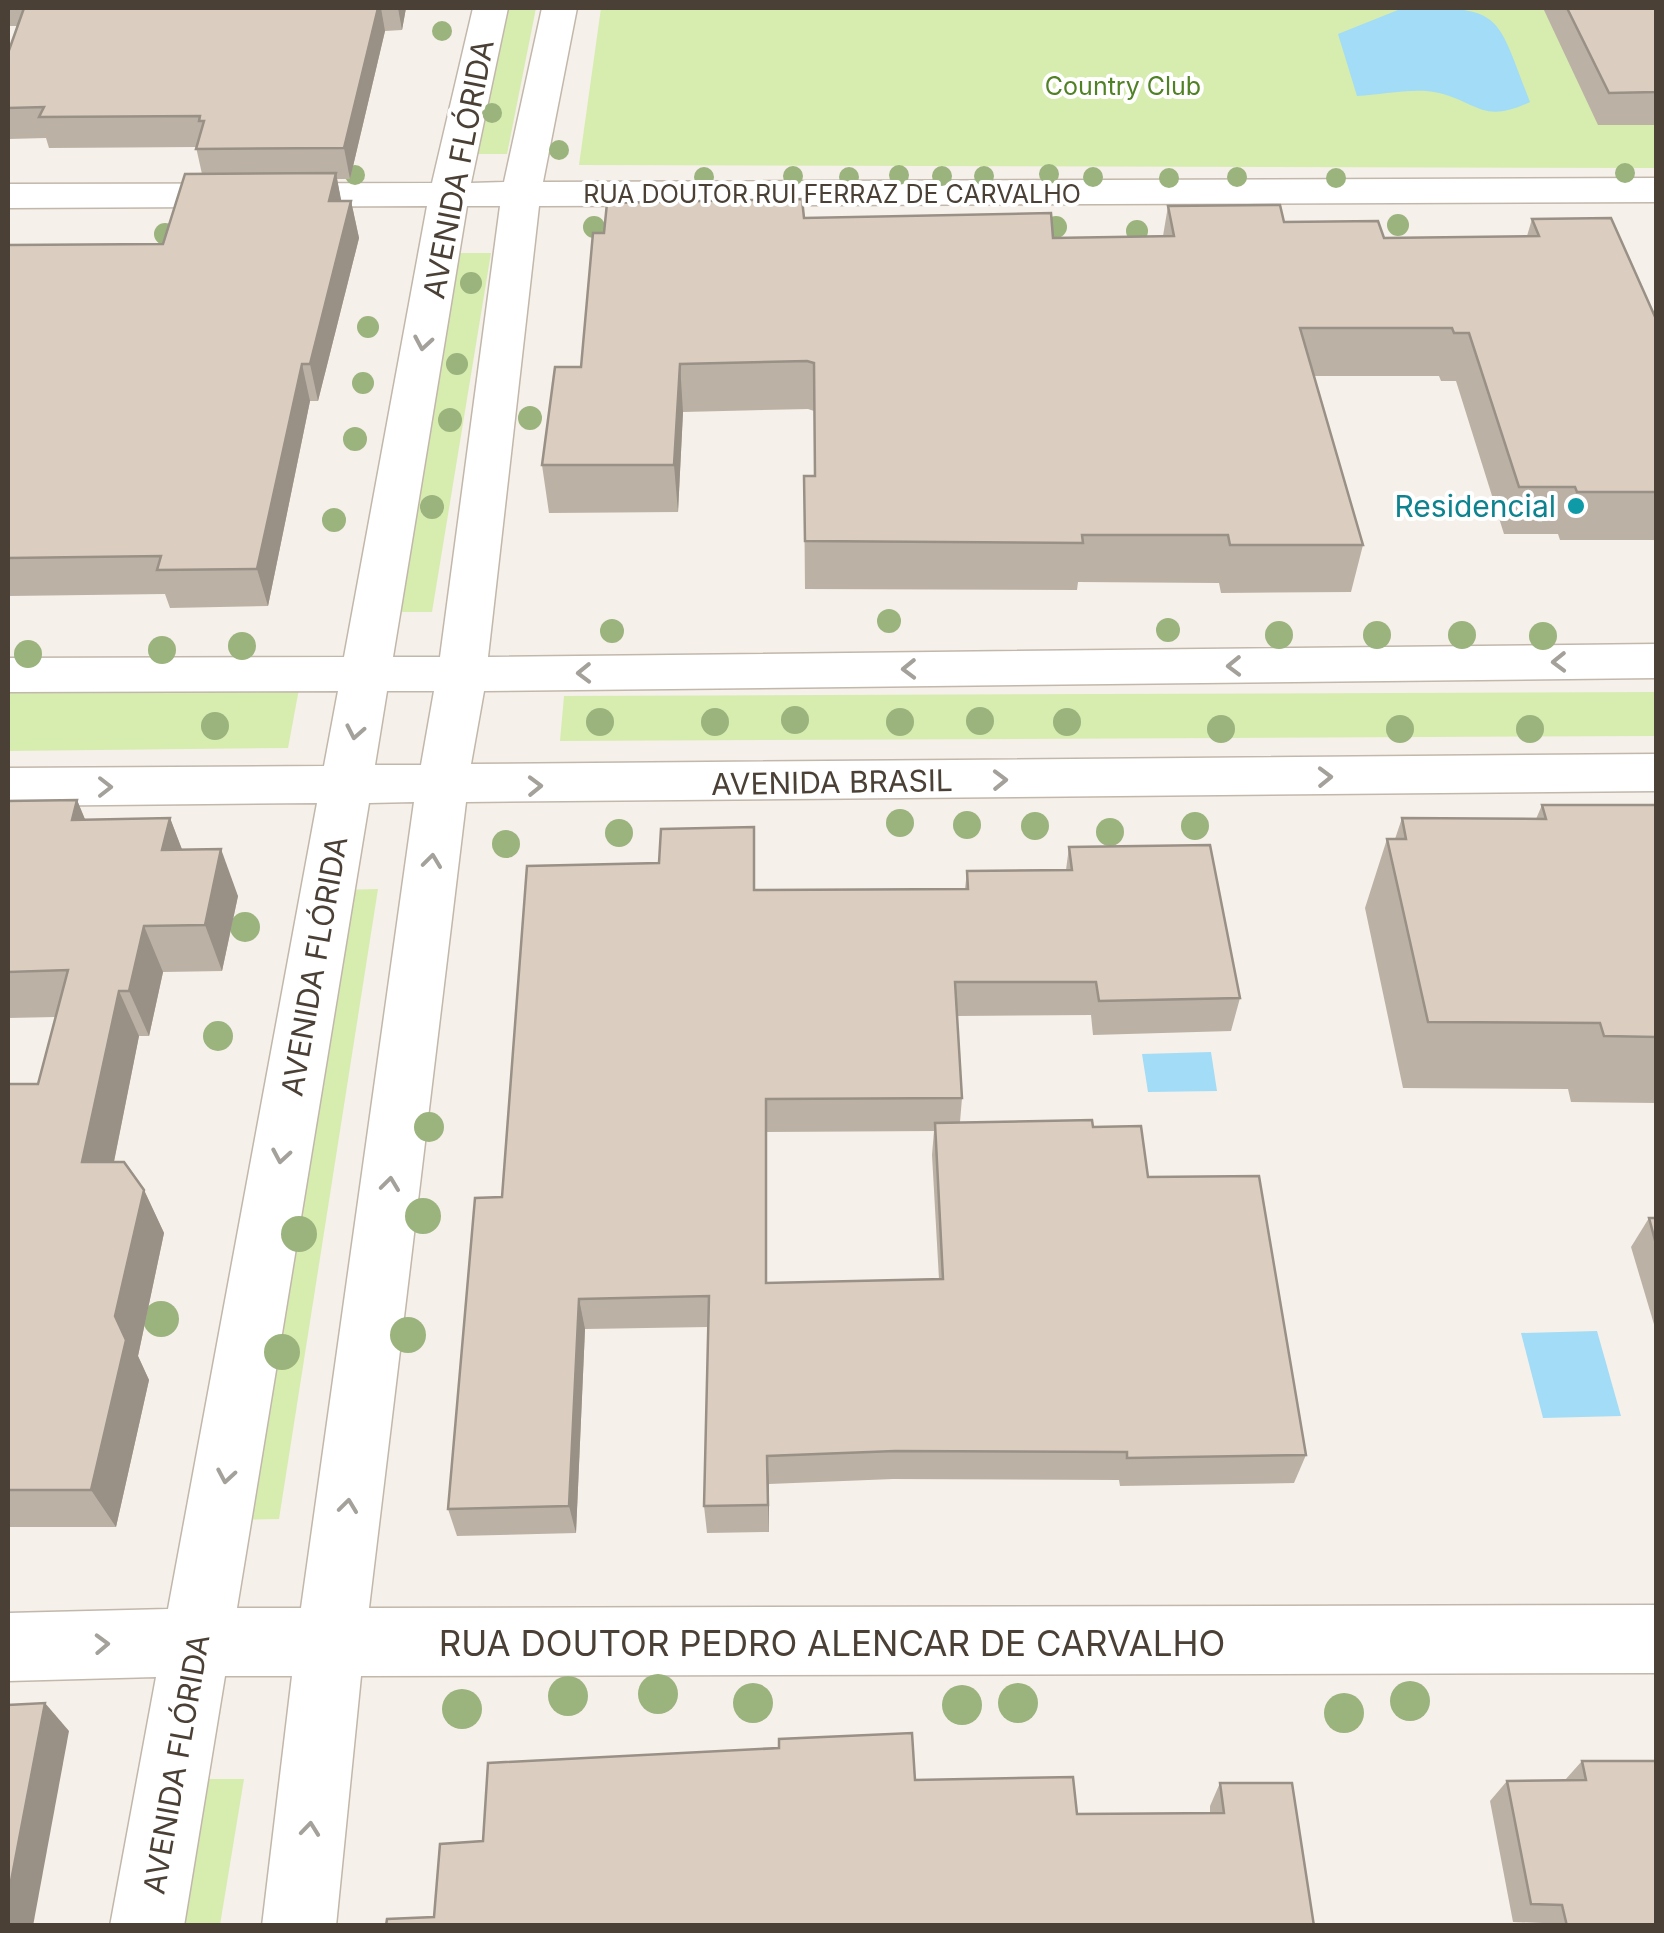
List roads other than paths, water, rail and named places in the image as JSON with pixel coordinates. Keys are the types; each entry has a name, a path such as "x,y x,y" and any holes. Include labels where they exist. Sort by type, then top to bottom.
{"street":[{"name":"AVENIDA FLÓRIDA","path":"147,1926 449,195 490,8"},
{"path":"299,1926 330,1645 442,786 462,674 521,196 559,8"},
{"name":"RUA DOUTOR RUI FERRAZ DE CARVALHO","path":"8,196 1656,190"},
{"path":"8,675 1656,661"},
{"name":"AVENIDA BRASIL","path":"8,787 1656,773"},
{"name":"RUA DOUTOR PEDRO ALENCAR DE CARVALHO","path":"8,1647 198,1642 330,1645 1656,1639"}],"water":[{"path":"1403,8 1460,9 1491,20 1501,32 1530,102 1491,111 1430,91 1357,96 1338,34"},
{"path":"1211,1052 1217,1091 1148,1092 1142,1054"},
{"path":"1597,1331 1621,1416 1543,1418 1521,1333"}],"place":[{"name":"Residencial","path":"1576,506"}],"park label":[{"name":"Country Club","path":"1123,86"}]}
